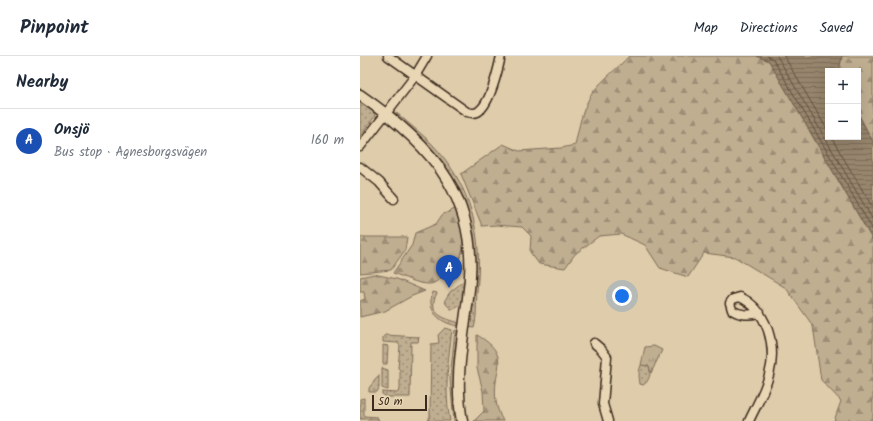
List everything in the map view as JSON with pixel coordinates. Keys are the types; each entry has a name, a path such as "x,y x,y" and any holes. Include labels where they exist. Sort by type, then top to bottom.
{"street":[{"path":"388,56 467,112 474,113 479,111 490,93 494,84 501,56"},
{"path":"360,147 415,76 427,56"},
{"path":"360,95 386,114 425,148 437,162 452,185 460,202 466,221 470,241 471,264 458,376 462,421"},
{"path":"360,167 379,182 394,199"},
{"path":"750,421 769,374 771,350 768,331 760,313"},
{"path":"594,343 601,348 607,357 603,404 608,421"}],"green space":[{"path":"629,56 756,56 769,61 873,241 873,421 834,421 841,401 821,380 813,326 786,288 735,257 704,253 688,277 660,268 645,245 621,234 599,236 575,254 565,268 539,264 530,252 531,236 522,227 496,225 482,226 461,174 503,144 519,151 561,148 575,145 581,118 589,98 601,83"},
{"path":"842,56 873,56 873,142 861,119 861,68 840,68"},
{"path":"360,100 373,111 375,116 360,137"},
{"path":"393,112 398,114 432,144 446,160 457,177 465,194 472,213 478,251 477,296 474,328 468,327 475,276 473,237 451,176 433,152 394,116"},
{"path":"457,208 462,227 463,244 459,260 453,267 437,281 429,284 415,282 393,273 412,245 415,233 436,224 442,215"},
{"path":"360,237 407,237 405,250 391,270 360,273"},
{"path":"374,274 397,279 425,291 412,296 385,311 360,317 360,301 365,299 364,292 360,292 360,277"},
{"path":"465,280 463,304 451,309 446,304 445,300 450,292"},
{"path":"433,292 437,293 434,300 434,305 437,313 457,322 459,326 446,323 436,315 431,305"},
{"path":"445,328 452,330 447,387 450,421 428,421 430,416 431,344 439,343 438,335"},
{"path":"455,330 458,332 454,378 458,421 454,421 450,379"},
{"path":"385,335 419,337 418,342 411,342 410,397 387,397 382,394 382,392 397,393 400,390 400,370 398,368 400,346 398,343 383,342 383,337"},
{"path":"477,335 486,341 496,351 498,357 499,364 495,387 495,397 497,407 503,421 474,421 484,411 483,391 477,368"},
{"path":"383,345 388,346 387,364 383,364"},
{"path":"654,346 662,350 651,373 649,366 641,365 645,347"},
{"path":"642,364 649,366 650,371 648,379 643,385 640,384 639,376"},
{"path":"382,368 388,370 388,390 382,388"},
{"path":"379,375 379,388 377,392 369,392 369,388"},
{"path":"364,398 364,416 377,417 378,419 360,419 360,399"}],"water":[{"path":"757,56 842,56 840,68 825,68 825,140 861,140 861,120 873,142 873,240 769,61"}],"place":[{"name":"Onsjö","path":"449,288"}]}
